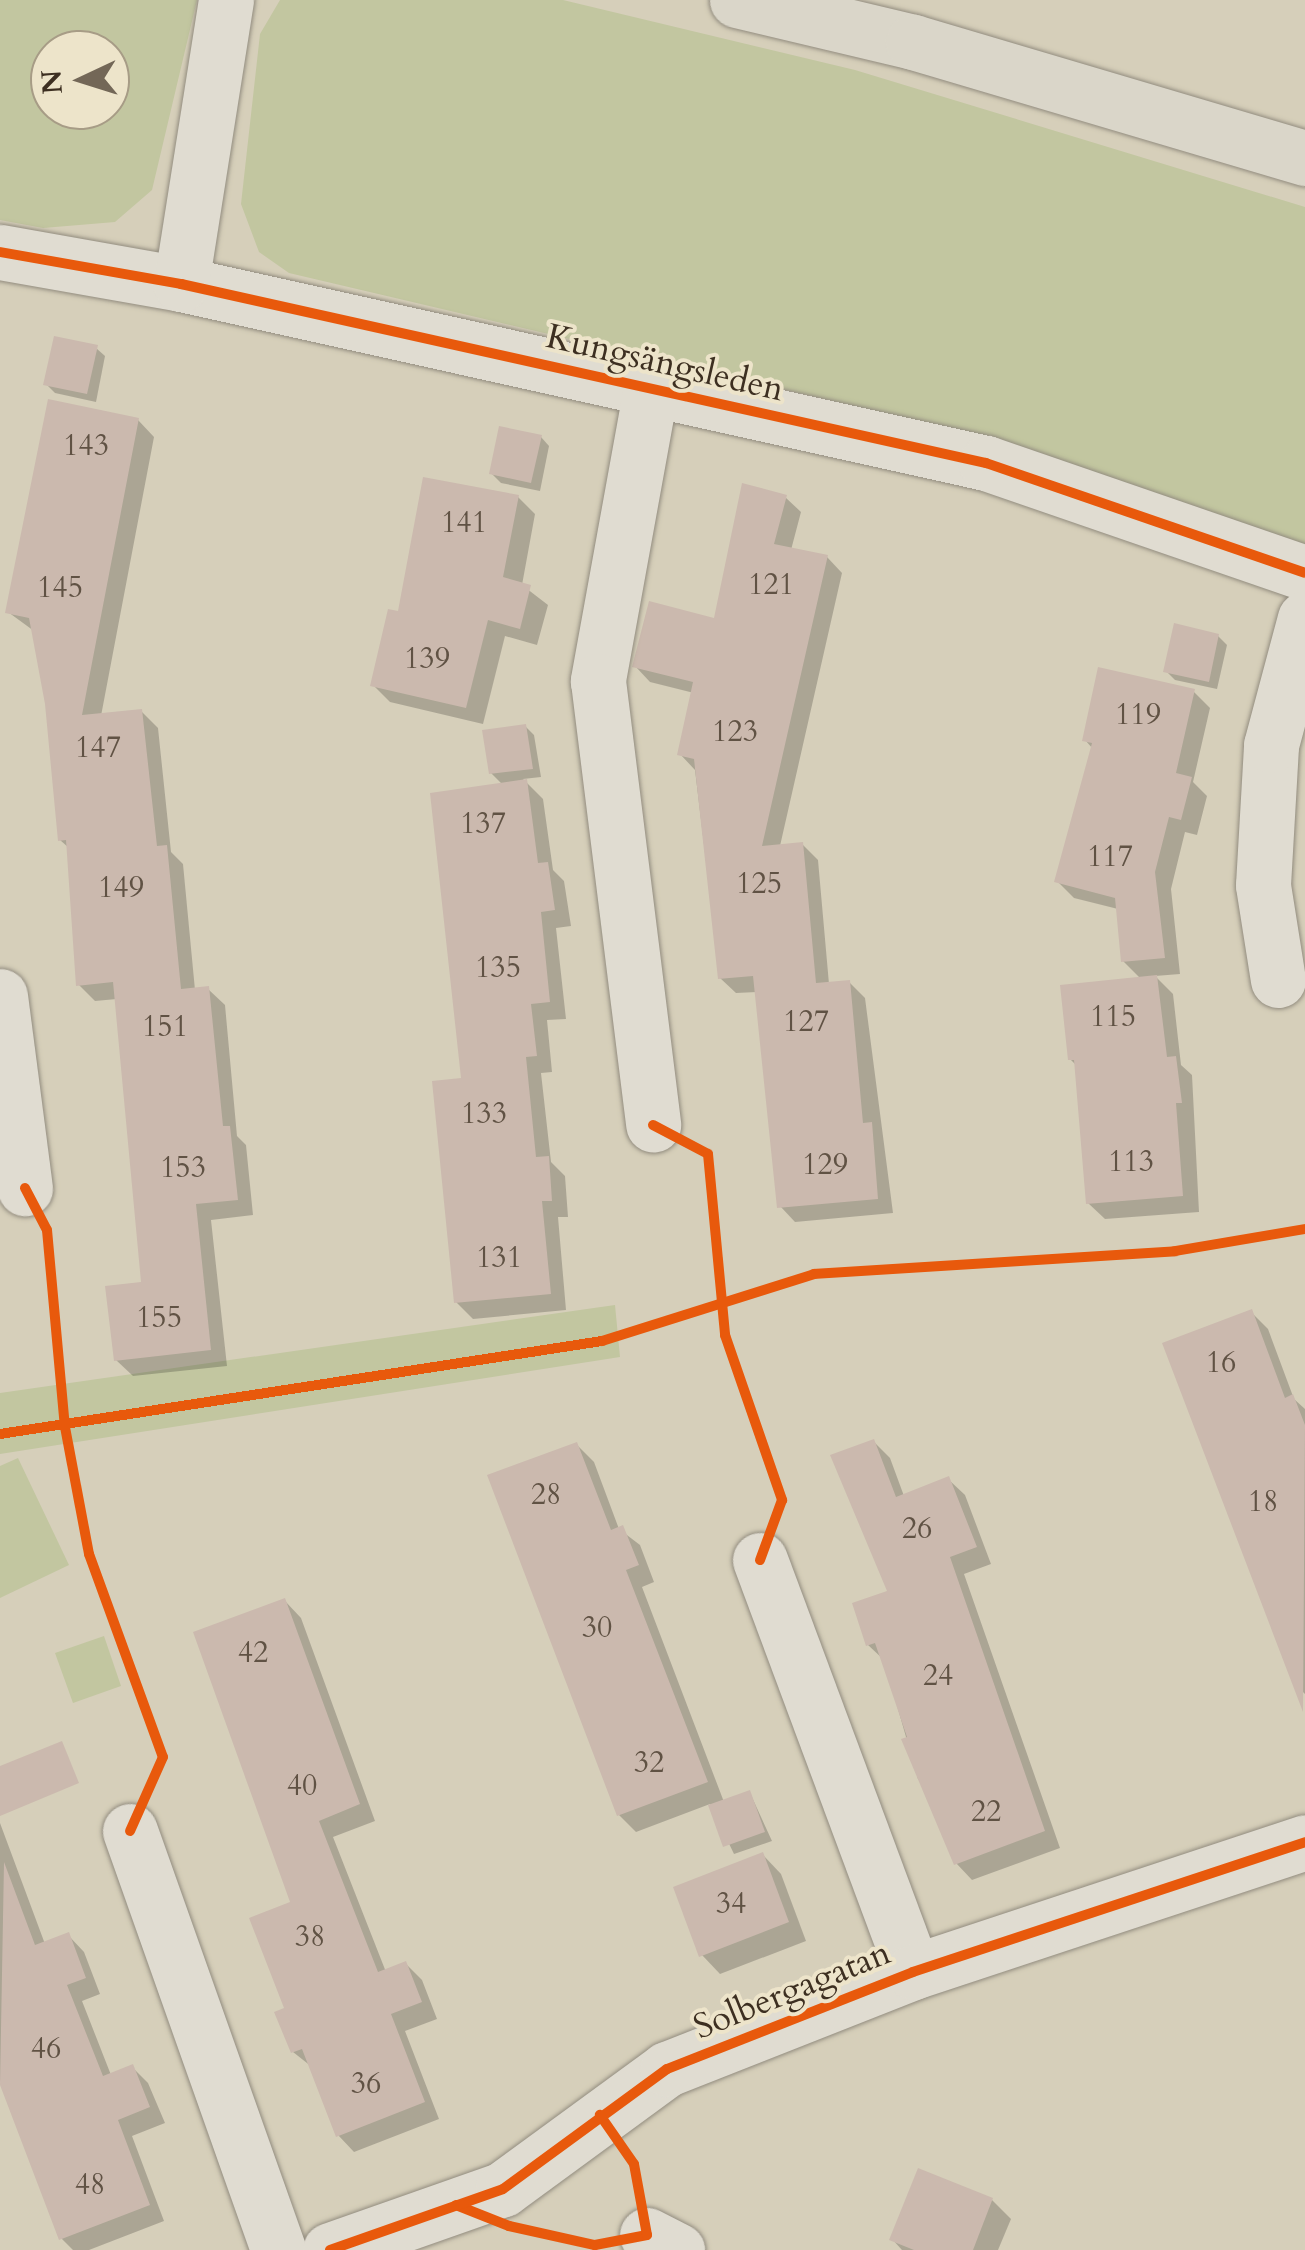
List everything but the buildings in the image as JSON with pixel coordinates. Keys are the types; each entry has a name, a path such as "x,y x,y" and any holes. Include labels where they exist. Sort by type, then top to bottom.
{"main road":[{"path":"736,0 913,42 1305,158"}],"street":[{"path":"181,284 226,0"},
{"name":"Kungsängsleden","path":"0,252 181,284 986,463 1305,573"},
{"name":"Kungsängsleden","path":"650,388 598,680 652,1125"},
{"path":"1278,980 1263,884 1271,745 1305,618"},
{"path":"0,996 26,1188"},
{"name":"Solbergagatan","path":"760,1560 912,1972"},
{"path":"130,1832 278,2250"},
{"name":"Solbergagatan","path":"330,2250 503,2189 668,2069 912,1972 1305,1842"}],"green space":[{"path":"0,0 197,0 152,190 115,222 43,228 0,220"},
{"path":"280,0 563,0 855,70 1305,207 1305,548 965,432 289,273 259,252 241,204 260,34"},
{"path":"615,1305 620,1357 0,1454 0,1393"},
{"path":"18,1458 69,1565 0,1598 0,1466"},
{"path":"104,1636 121,1686 73,1703 55,1653"}],"cycle path":[{"path":"0,252 181,284 986,463 1305,573"},
{"path":"653,1125 708,1154 725,1335 782,1500 760,1560"},
{"path":"25,1188 47,1230 65,1427 89,1554 163,1757 130,1831"},
{"path":"0,1434 602,1341 814,1274 1175,1251 1305,1229"},
{"path":"330,2250 503,2189 667,2069 913,1972 1305,1842"},
{"path":"456,2205 509,2226 595,2245 647,2235 634,2164 600,2115"}]}
